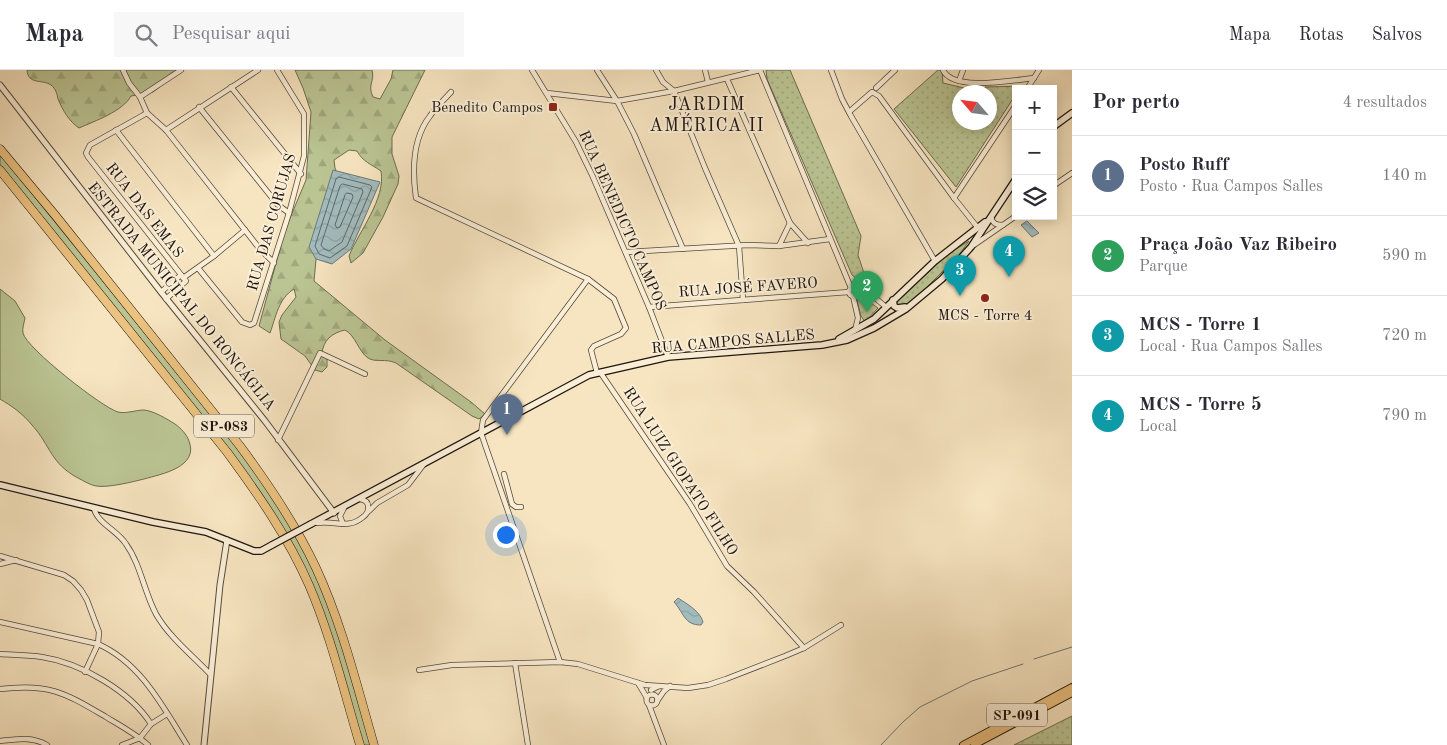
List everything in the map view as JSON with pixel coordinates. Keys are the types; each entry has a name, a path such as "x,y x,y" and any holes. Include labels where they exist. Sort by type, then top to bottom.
{"highway":[{"name":"SP-083","path":"0,149 234,438 275,496 301,539 322,582 336,618 375,745"},
{"name":"SP-083","path":"0,170 227,452 262,500 288,543 309,584 322,619 349,707 358,745"}],"main road":[{"path":"1057,124 1072,112"},
{"path":"832,343 865,325 935,261 990,218 1012,185"},
{"name":"RUA CAMPOS SALLES","path":"227,540 254,551 261,551 272,546 589,375 668,357 796,348 847,340 874,328 914,303 942,279 971,247 990,218"},
{"name":"RUA CAMPOS SALLES","path":"958,261 975,237 978,228"},
{"path":"893,300 894,306 898,308 904,308 914,303"},
{"path":"884,322 890,314 886,307"},
{"path":"865,325 874,328"},
{"path":"0,485 94,508 206,532 227,540"},
{"name":"SP-091","path":"963,745 1072,687"},
{"name":"SP-091","path":"974,745 1072,693"}],"street":[{"path":"123,70 129,83 140,97 147,113 166,130 245,230 274,263"},
{"path":"140,97 181,70"},
{"path":"166,130 258,70"},
{"name":"RUA DAS CORUJAS","path":"198,268 242,322 250,325 256,321 301,174 304,156 304,114 277,70"},
{"name":"RUA BENEDICTO CAMPOS","path":"532,70 576,142 650,307 668,357"},
{"path":"597,70 617,101 634,134 683,249"},
{"path":"656,70 663,82 674,91 739,246 743,300"},
{"path":"705,70 708,82"},
{"path":"547,93 617,101 674,91 760,70 852,290 858,318 855,330"},
{"path":"832,70 842,99 935,261"},
{"path":"876,88 895,70"},
{"path":"943,70 946,76 959,81 983,83 1034,78"},
{"path":"959,81 962,70"},
{"path":"1030,85 1039,70"},
{"path":"727,79 790,223 808,243"},
{"name":"ESTRADA MUNICIPAL DO RONCÁGLIA","path":"0,85 166,299 265,421 343,524"},
{"path":"231,87 301,174"},
{"path":"451,92 429,117 421,132 416,148 413,176 416,198 588,279 614,298 626,328 621,334 594,346 591,350 599,373"},
{"path":"850,112 872,92 879,96 978,228"},
{"path":"199,107 278,205 289,214"},
{"path":"954,198 1012,111"},
{"path":"147,113 116,130 214,256"},
{"name":"RUA DAS EMAS","path":"116,130 90,145 86,153 184,278"},
{"path":"1057,183 1072,173"},
{"path":"990,218 996,225 1004,225"},
{"path":"971,247 1012,219"},
{"path":"779,246 790,223"},
{"path":"161,292 198,268 245,230"},
{"path":"626,252 739,246 779,246 830,239"},
{"path":"166,299 184,278"},
{"path":"560,662 481,433 483,420 588,279"},
{"name":"RUA JOSÉ FAVERO","path":"650,307 852,290 866,291 886,307"},
{"path":"858,318 865,325"},
{"path":"278,440 320,353 365,374"},
{"name":"RUA LUIZ GIOPATO FILHO","path":"599,373 674,480 728,566 804,648"},
{"path":"312,524 328,522 354,524 364,517 377,503 408,485 424,464"},
{"path":"504,474 512,504 516,507 521,507"},
{"path":"360,499 368,504 368,512"},
{"path":"94,508 97,517 114,530 130,549 162,624 210,674"},
{"path":"343,524 340,516 344,508"},
{"path":"204,745 210,674 227,540"},
{"path":"0,556 56,572 73,581 87,600 99,632 98,644 85,672"},
{"path":"0,564 17,560"},
{"path":"0,622 98,644 112,650 132,666 149,686 186,745"},
{"path":"419,670 452,665 560,662 578,664 638,683 688,688 708,685 804,648 841,625"},
{"path":"0,654 42,657 59,661 85,672 112,686 132,701 151,724"},
{"path":"514,663 528,745"},
{"path":"638,683 647,698 646,702 656,720 664,745"},
{"path":"645,684 657,698 656,720"},
{"path":"647,698 660,685"},
{"path":"649,705 652,706 657,702 664,691 670,686"},
{"path":"0,689 32,687 54,691 70,697 140,738 148,745"},
{"path":"122,745 140,738 151,724 167,714"},
{"path":"0,741 27,738 47,745"}],"green space":[{"path":"27,70 182,70 153,92 131,96 115,111 79,128 64,112 53,87 47,83 33,80 28,75"},
{"path":"295,70 372,70 371,93 373,97 380,99 391,79 393,70 425,70 392,137 392,154 399,176 398,184 383,217 363,253 351,263 349,256 353,246 371,215 380,193 381,171 359,155 357,151 349,150 334,160 339,178 317,249 314,281 385,340 471,402 485,414 479,419 396,363 368,358 352,336 345,330 332,335 326,341 322,354 327,359 327,367 322,372 315,370 305,356 281,339 279,322 296,297 294,289 281,303 270,333 259,326 285,230 306,180 311,112"},
{"path":"766,70 790,70 861,236 858,255 869,288 852,275 767,79"},
{"path":"938,70 942,70 943,83 952,85 952,130 993,130 956,187 894,109"},
{"path":"1012,86 1012,100 997,123 997,87"},
{"path":"0,154 231,440 278,507 299,542 326,598 371,745 363,745 333,642 274,515 81,265 0,164"},
{"path":"969,241 958,256 911,303 897,308 895,303 948,254"},
{"path":"0,289 15,301 25,318 23,333 27,341 66,377 97,400 118,412 144,410 156,414 179,427 188,439 191,450 189,457 184,463 160,475 127,483 101,486 87,483 62,466 29,421 17,410 0,399"},
{"path":"861,296 878,308 865,322 861,316 857,300"},
{"path":"1072,716 1072,745 1014,745"}],"water":[{"path":"333,170 380,182 351,249 332,264 316,259 309,247"},
{"path":"1027,221 1039,233 1032,237 1021,225"},
{"path":"678,598 699,614 703,622 701,625 691,623 685,618 674,602"}],"waterway":[{"path":"1034,659 1072,647"},
{"path":"881,745 920,707 972,681 1023,664"}],"place":[{"name":"Benedito Campos","path":"553,107"},
{"name":"MCS - Torre 5","path":"1009,277"},
{"name":"MCS - Torre 1","path":"960,296"},
{"name":"MCS - Torre 4","path":"985,298"},
{"name":"Praça João Vaz Ribeiro","path":"867,312"},
{"name":"Posto Ruff","path":"507,435"}],"district":[{"name":"JARDIM AMÉRICA II","path":"707,114"}]}
